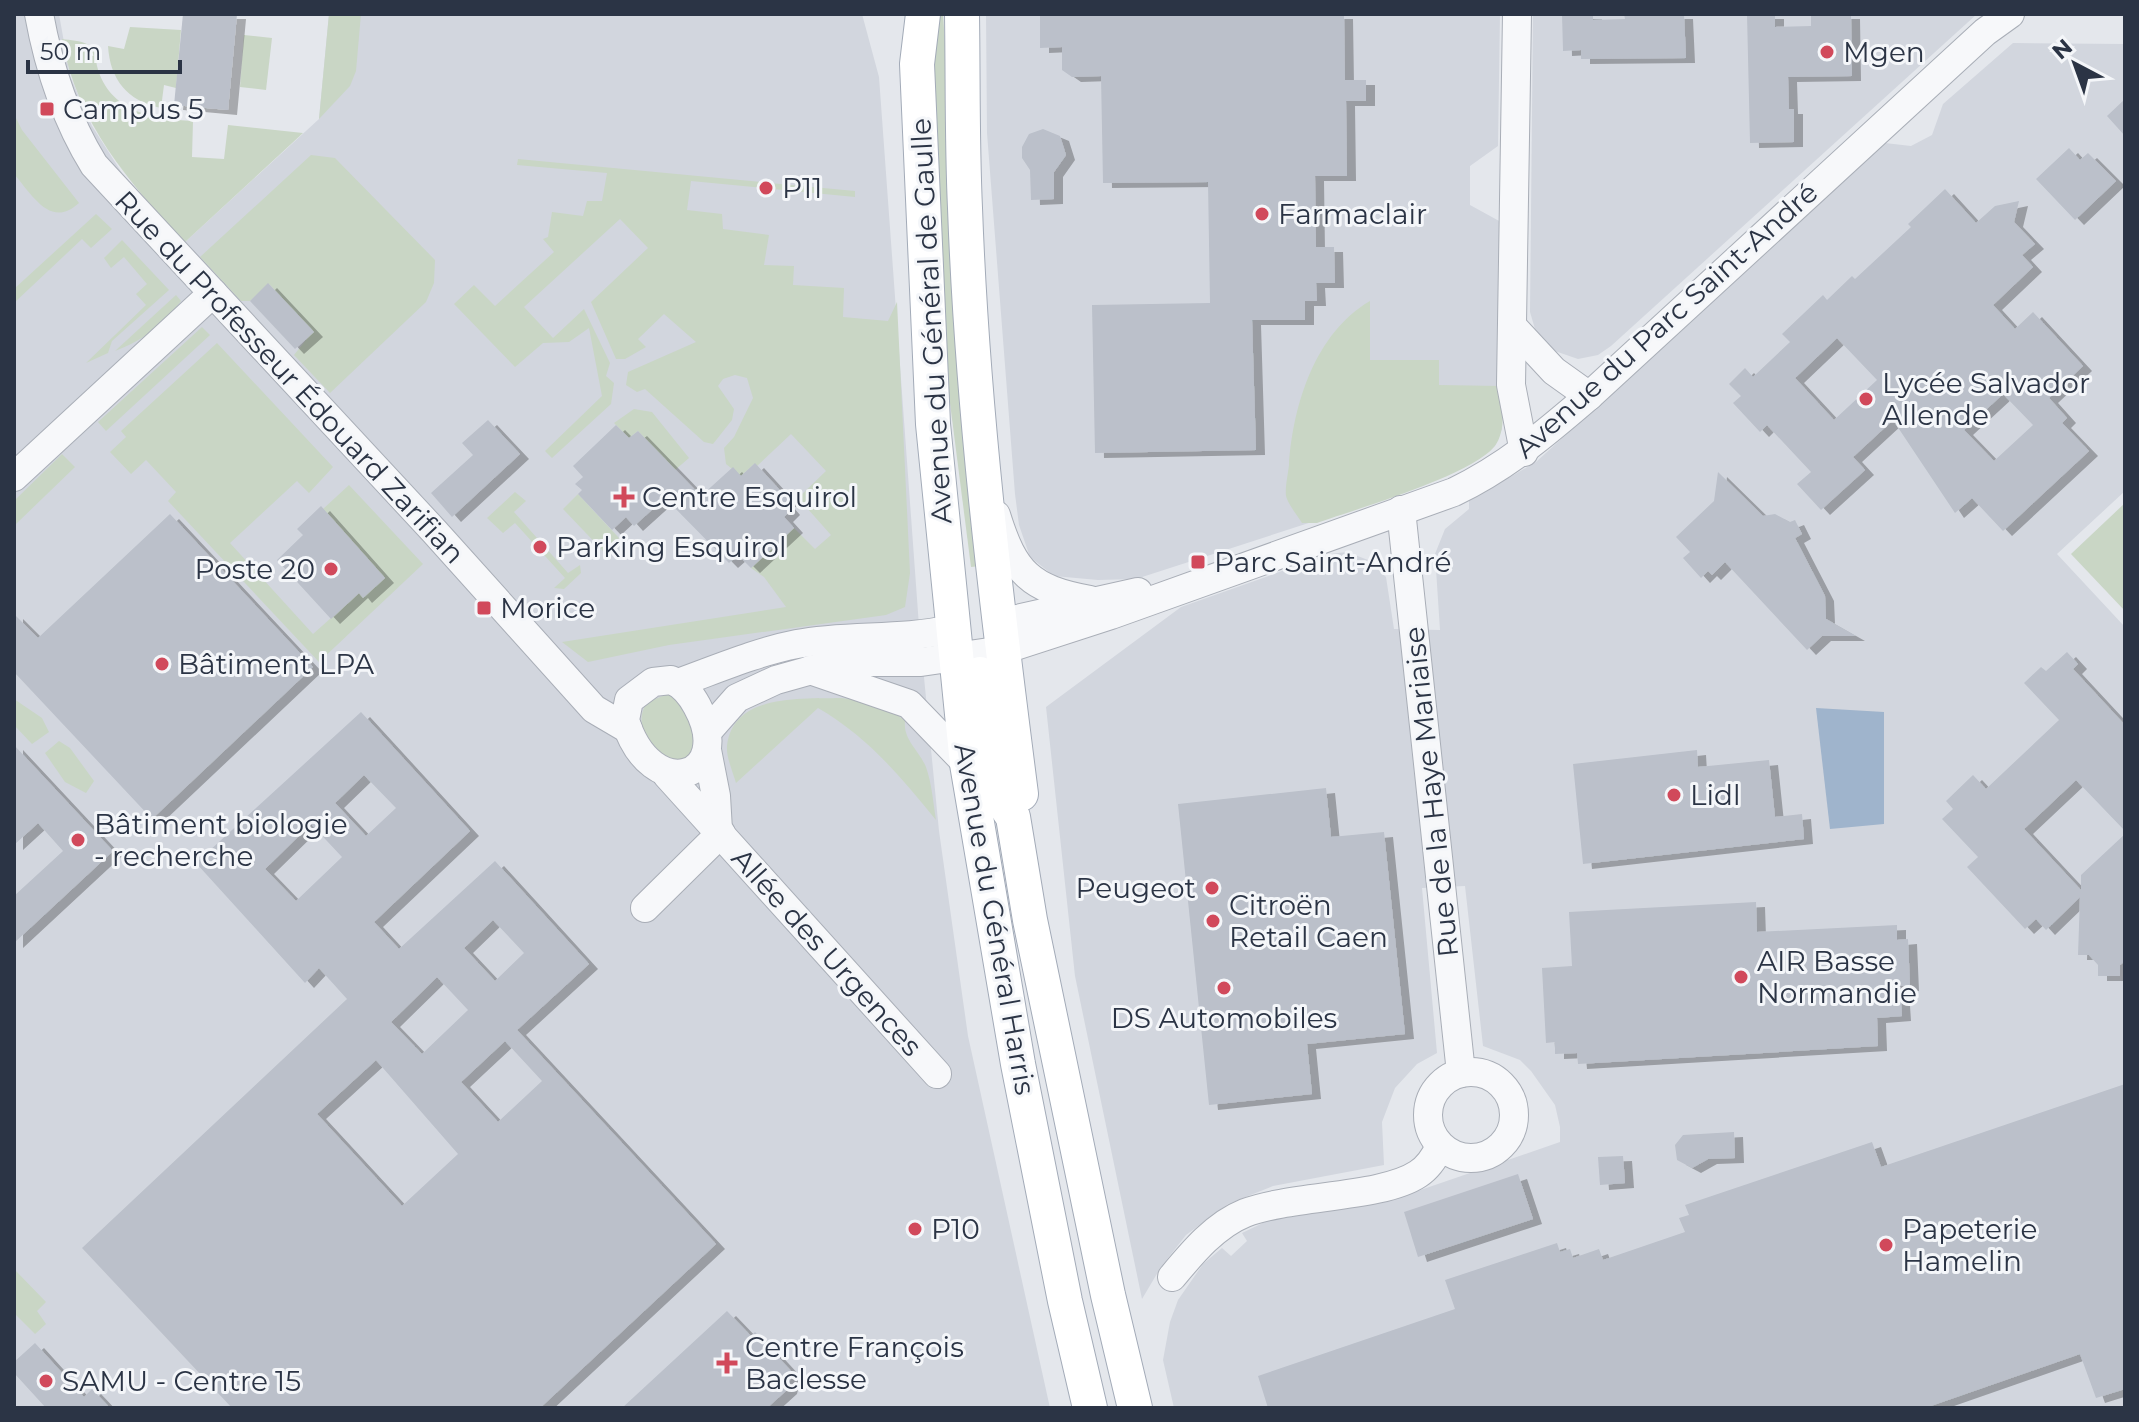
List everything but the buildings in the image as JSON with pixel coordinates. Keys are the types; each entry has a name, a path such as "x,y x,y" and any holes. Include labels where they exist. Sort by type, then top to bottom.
{"main road":[{"path":"896,14 917,64"},
{"name":"Avenue du Général de Gaulle","path":"923,14 917,64 933,424 977,642"},
{"name":"Avenue du Général de Gaulle","path":"962,14 965,208 987,484 977,642"},
{"name":"Avenue du Général Harris","path":"977,642 967,764 1018,1064 1065,1301 1090,1408"},
{"name":"Avenue du Général Harris","path":"977,642 1021,795 1013,817 1030,920 1108,1295 1135,1408"}],"street":[{"name":"Rue du Professeur Édouard Zarifian","path":"39,14 46,55 67,115 94,165 455,554 594,709 628,729"},
{"path":"1517,14 1511,385 1524,452"},
{"name":"Avenue du Parc Saint-André","path":"1188,585 1454,492 1524,452 1589,396 1961,53 2010,14"},
{"path":"14,477 213,293"},
{"path":"1513,327 1554,371 1589,396"},
{"path":"987,484 1005,545 1022,571 1042,588 1091,600"},
{"name":"Rue de la Haye Mariaise","path":"1401,510 1461,1073"},
{"path":"1188,585 1091,600 977,642 921,662 840,662 755,687 737,698 707,741 691,771 678,776 667,775 647,757 628,729 624,710 629,700 653,682 678,683 796,644 845,638 920,636 977,642 1111,615 1188,585"},
{"path":"810,670 909,704 967,764"},
{"path":"645,908 719,832 707,741 691,695 678,683"},
{"name":"Allée des Urgences","path":"667,775 937,1074"},
{"path":"1461,1073 1491,1077 1502,1086 1511,1099 1512,1128 1505,1141 1481,1157 1466,1158 1440,1146 1432,1135 1428,1110 1439,1086 1461,1073"},
{"path":"1172,1277 1212,1234 1244,1214 1276,1204 1393,1184 1418,1175 1434,1159 1440,1146"}],"shaded area":[{"path":"14,14 59,14 70,76 92,126 122,173 184,243 319,119 329,14 862,14 879,77 919,626 939,831 968,1036 1050,1408 14,1408"},
{"path":"986,14 1500,14 1498,146 1470,166 1470,205 1501,222 1502,429 1495,446 1482,456 1423,486 1136,579 1054,576 1030,557 1019,525 1015,494 987,133"},
{"path":"1533,14 1977,14 1611,346 1598,355 1578,359 1552,350 1535,329 1530,312"},
{"path":"2013,43 2125,44 2125,491 2057,554 2125,627 2125,1408 1174,1408 1163,1360 1170,1322 1178,1300 1203,1264 1222,1248 1231,1256 1247,1241 1242,1233 1269,1220 1403,1196 1560,1142 1560,1127 1555,1105 1531,1071 1520,1060 1483,1046 1465,886 1422,888 1437,1053 1417,1064 1395,1088 1382,1122 1384,1165 1273,1186 1228,1204 1186,1235 1161,1267 1142,1299 1075,976 1046,707 1181,607 1330,554 1347,552 1368,560 1386,577 1394,629 1440,630 1435,554 1445,529 1469,509 1469,501 1536,462 1885,143 1911,146 1932,135 1943,104"}],"green space":[{"path":"329,14 361,14 356,71 350,86 319,119"},
{"path":"933,14 943,14 980,566 971,567 941,333"},
{"path":"130,27 181,30 176,88 164,85 161,108 130,94 122,87 112,69 108,46 124,49"},
{"path":"244,35 272,38 266,90 240,87"},
{"path":"62,39 82,42 92,48 103,81 111,94 122,103 148,115 193,121 192,157 224,159 228,125 303,133 184,243 125,174 93,125 69,70"},
{"path":"14,114 22,130 79,203 69,210 60,213 43,206 14,174"},
{"path":"311,155 335,158 435,260 434,283 426,302 330,393 294,355 313,331 269,284 250,301 241,301 200,257"},
{"path":"518,159 855,191 855,197 691,181 687,210 722,214 723,229 769,235 764,265 794,266 793,285 844,288 843,317 888,321 897,302 910,573 905,607 886,615 669,645 588,662 562,642 786,607 764,577 751,568 794,528 815,549 831,535 798,498 826,471 791,434 757,466 754,464 741,476 726,464 724,448 734,437 753,398 747,378 735,375 723,379 718,386 734,409 732,420 713,444 704,442 645,389 637,392 626,385 628,372 696,342 664,314 638,339 646,347 625,359 616,359 591,302 648,248 620,219 524,307 553,338 584,309 610,363 606,376 614,383 611,404 552,458 545,451 602,396 589,328 569,342 543,343 515,367 454,304 474,285 495,306 554,252 543,239 548,237 552,212 583,216 587,201 602,201 607,173 517,165"},
{"path":"96,214 112,229 91,248 82,239 14,303 14,289"},
{"path":"122,240 169,290 112,341 108,353 86,363 146,305 136,294 147,284 124,257 111,268 104,258"},
{"path":"176,295 181,301 159,325 144,337 115,351"},
{"path":"1370,301 1370,360 1439,360 1439,385 1501,386 1501,433 1494,447 1481,458 1438,480 1317,523 1302,523 1286,492 1291,442 1302,395 1321,351 1351,315"},
{"path":"202,327 210,335 106,431 98,422"},
{"path":"217,343 333,467 309,493 297,481 230,543 313,634 359,593 363,597 385,578 323,509 349,485 423,564 319,662 168,501 176,492 146,460 131,474 110,452 126,437 121,431"},
{"path":"634,409 652,412 689,458 675,470 638,431 629,438 614,423"},
{"path":"62,454 75,467 16,524 14,501"},
{"path":"515,492 526,501 514,512 568,573 580,565 581,573 564,589 554,588 565,578 515,523 503,533 487,518"},
{"path":"578,494 619,538 604,552 563,509"},
{"path":"2125,503 2125,611 2071,554"},
{"path":"668,694 678,698 696,736 689,762 666,761 649,741 642,726 647,702"},
{"path":"841,698 883,707 905,721 906,734 928,773 936,820 868,745 818,708 736,783 727,746 732,729 742,716 772,702"},
{"path":"14,699 42,718 49,732 32,744 14,725"},
{"path":"59,741 70,748 94,781 86,793 65,782 45,753"},
{"path":"14,1269 46,1302 37,1311 46,1324 35,1334 14,1313"}],"water":[{"path":"1816,708 1884,712 1884,824 1830,829"}],"place":[{"name":"Mgen","path":"1827,52"},
{"name":"Campus 5","path":"47,109"},
{"name":"P11","path":"766,188"},
{"name":"Farmaclair","path":"1262,214"},
{"name":"Lycée Salvador Allende","path":"1866,399"},
{"name":"Centre Esquirol","path":"624,497"},
{"name":"Parking Esquirol","path":"540,547"},
{"name":"Parc Saint-André","path":"1198,562"},
{"name":"Poste 20","path":"331,569"},
{"name":"Morice","path":"484,608"},
{"name":"Bâtiment LPA","path":"162,664"},
{"name":"Lidl","path":"1674,795"},
{"name":"Bâtiment biologie - recherche","path":"78,840"},
{"name":"Peugeot","path":"1212,888"},
{"name":"Citroën Retail Caen","path":"1213,921"},
{"name":"AIR Basse Normandie","path":"1741,977"},
{"name":"DS Automobiles","path":"1224,988"},
{"name":"P10","path":"915,1229"},
{"name":"Papeterie Hamelin","path":"1886,1245"},
{"name":"Centre François Baclesse","path":"727,1363"},
{"name":"SAMU - Centre 15","path":"46,1381"}]}
